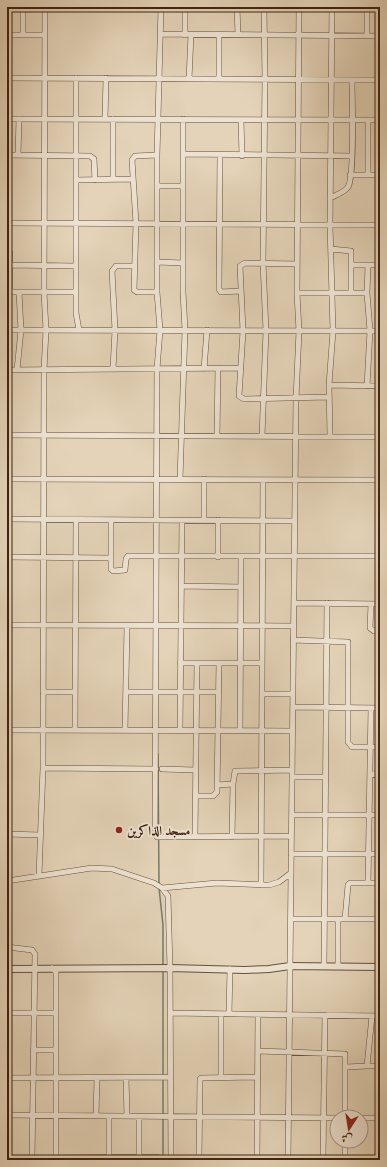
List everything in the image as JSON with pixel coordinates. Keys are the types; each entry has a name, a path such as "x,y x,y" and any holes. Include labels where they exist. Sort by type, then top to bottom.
{"street":[{"path":"23,7 23,35"},
{"path":"39,875 43,768 44,370 46,330 44,292 45,7"},
{"path":"161,7 157,155 157,292 160,330 157,369 157,730 159,769 156,836 291,836"},
{"path":"185,7 185,35"},
{"path":"237,7 238,34"},
{"path":"262,436 262,399 266,331 263,264 265,224 264,7"},
{"path":"288,1160 295,436 299,331 297,293 297,224 299,7"},
{"path":"330,436 329,397 333,331 330,225 332,7"},
{"path":"367,7 367,36"},
{"path":"161,34 380,36"},
{"path":"7,35 45,35"},
{"path":"189,79 191,35"},
{"path":"219,35 219,79"},
{"path":"7,78 380,80"},
{"path":"76,78 76,292 79,330"},
{"path":"106,78 106,119"},
{"path":"330,198 348,187 352,156 352,80"},
{"path":"7,119 380,120"},
{"path":"18,155 19,119"},
{"path":"112,179 113,119"},
{"path":"180,479 180,436 185,330 182,186 184,154 183,119"},
{"path":"242,120 242,156"},
{"path":"368,120 368,175"},
{"path":"184,154 242,156 352,156"},
{"path":"7,155 76,155 92,157 95,180"},
{"path":"157,155 135,156 133,158 136,223 135,292 157,292"},
{"path":"220,155 218,289 221,292 240,292"},
{"path":"350,175 380,175"},
{"path":"76,180 133,178"},
{"path":"157,186 182,186"},
{"path":"7,223 380,225"},
{"path":"331,249 350,250 351,293"},
{"path":"7,251 10,253 8,292 76,292"},
{"path":"157,262 183,263"},
{"path":"297,264 242,264 240,292 243,331 240,396 244,399 296,399 329,397"},
{"path":"10,265 76,266"},
{"path":"351,265 380,265"},
{"path":"367,386 370,331 367,293 368,265"},
{"path":"113,369 115,330 112,271 116,266 135,266"},
{"path":"17,370 21,330 19,292"},
{"path":"297,293 367,293"},
{"path":"7,330 380,331"},
{"path":"204,369 207,330"},
{"path":"217,436 218,368"},
{"path":"7,370 241,368"},
{"path":"330,385 380,386"},
{"path":"7,435 380,437"},
{"path":"7,478 380,480"},
{"path":"204,479 204,520"},
{"path":"261,885 263,480"},
{"path":"7,520 294,520"},
{"path":"75,730 76,520"},
{"path":"111,520 111,570 124,571 128,556 380,556"},
{"path":"180,730 182,520"},
{"path":"218,520 218,557"},
{"path":"7,557 111,558"},
{"path":"240,731 241,557"},
{"path":"182,586 241,587"},
{"path":"294,603 380,604"},
{"path":"324,966 327,603"},
{"path":"371,604 370,628 374,631 380,631"},
{"path":"7,625 293,626"},
{"path":"125,730 127,626"},
{"path":"293,640 346,641 348,643 349,745 352,747 380,747"},
{"path":"180,663 262,663"},
{"path":"195,837 197,663"},
{"path":"196,796 213,796 217,792 219,663"},
{"path":"43,692 75,692"},
{"path":"126,692 218,692"},
{"path":"262,694 293,694"},
{"path":"293,707 380,708"},
{"path":"368,883 370,708"},
{"path":"7,730 292,731"},
{"path":"43,768 195,770"},
{"path":"232,836 233,784 235,771 292,770"},
{"path":"370,774 380,774"},
{"path":"292,777 326,777"},
{"path":"217,785 233,784"},
{"path":"292,815 380,816"},
{"path":"7,834 40,835"},
{"path":"291,854 380,854"},
{"path":"7,881 92,868 112,869 162,888 217,883 261,885 279,882 291,873"},
{"path":"345,919 348,884 380,883"},
{"path":"162,888 168,896 171,1159 257,1159 258,1015"},
{"path":"291,919 380,919"},
{"path":"338,919 338,966"},
{"path":"7,947 35,952 32,1160 7,1159"},
{"path":"7,969 269,969 290,966 380,966"},
{"path":"52,968 56,972 56,1159 139,1159 157,1157"},
{"path":"229,1014 230,969"},
{"path":"7,1013 55,1013"},
{"path":"170,1013 380,1016"},
{"path":"221,1014 221,1078"},
{"path":"323,1160 325,1015"},
{"path":"367,1066 372,1016"},
{"path":"33,1050 55,1050"},
{"path":"258,1051 343,1053 346,1056 345,1109"},
{"path":"346,1067 380,1066"},
{"path":"7,1078 56,1079 170,1077"},
{"path":"199,1158 200,1079 258,1077"},
{"path":"96,1078 96,1116"},
{"path":"126,1078 127,1116"},
{"path":"7,1115 329,1117"},
{"path":"109,1116 109,1158"},
{"path":"139,1117 139,1159"},
{"path":"369,1118 380,1118"},
{"path":"345,1149 345,1160 354,1160"}],"waterway":[{"path":"158,754 159,884"},
{"path":"159,888 163,925 163,966"},
{"path":"163,970 163,1114"},
{"path":"163,1118 163,1160"}],"place":[{"name":"مسجد الذاكرين","path":"119,830"}]}
